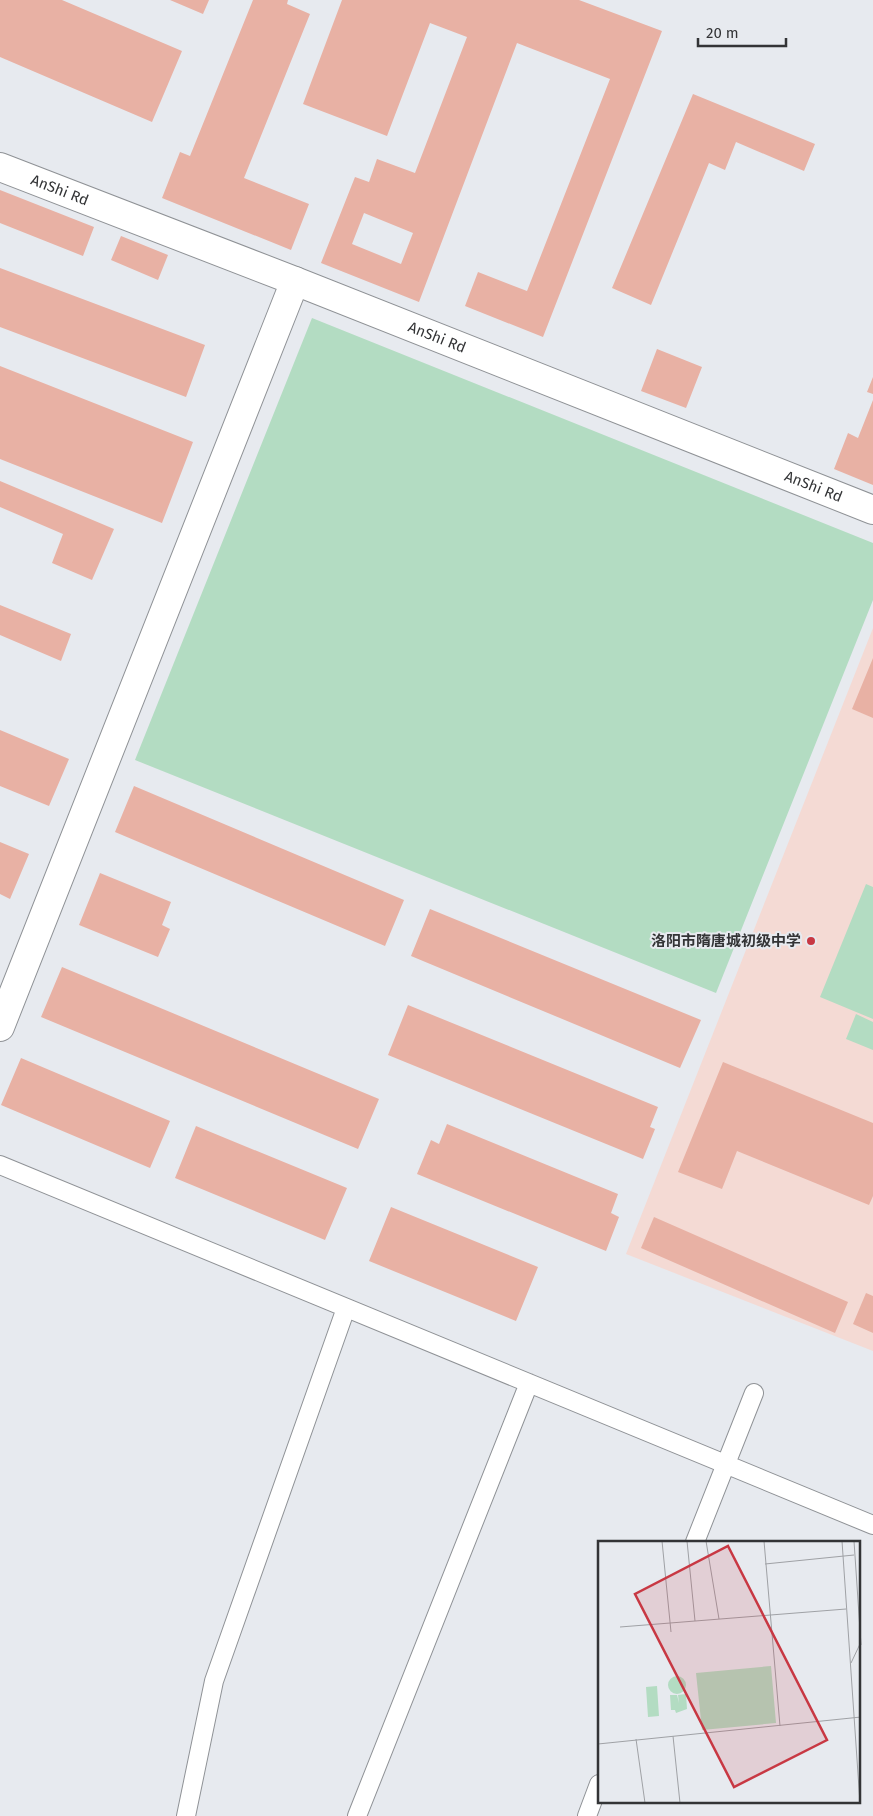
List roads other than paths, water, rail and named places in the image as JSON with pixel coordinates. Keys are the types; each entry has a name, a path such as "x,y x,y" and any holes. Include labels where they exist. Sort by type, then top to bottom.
{"street":[{"name":"AnShi Rd","path":"0,167 873,510"},
{"path":"0,1027 294,281"}],"lane":[{"path":"0,1165 873,1525"},
{"path":"186,1816 214,1681 346,1308"},
{"path":"357,1816 529,1383"},
{"path":"695,1541 754,1393"},
{"path":"587,1816 598,1787"}],"place":[{"name":"洛阳市隋唐城初级中学","path":"811,941"}]}
